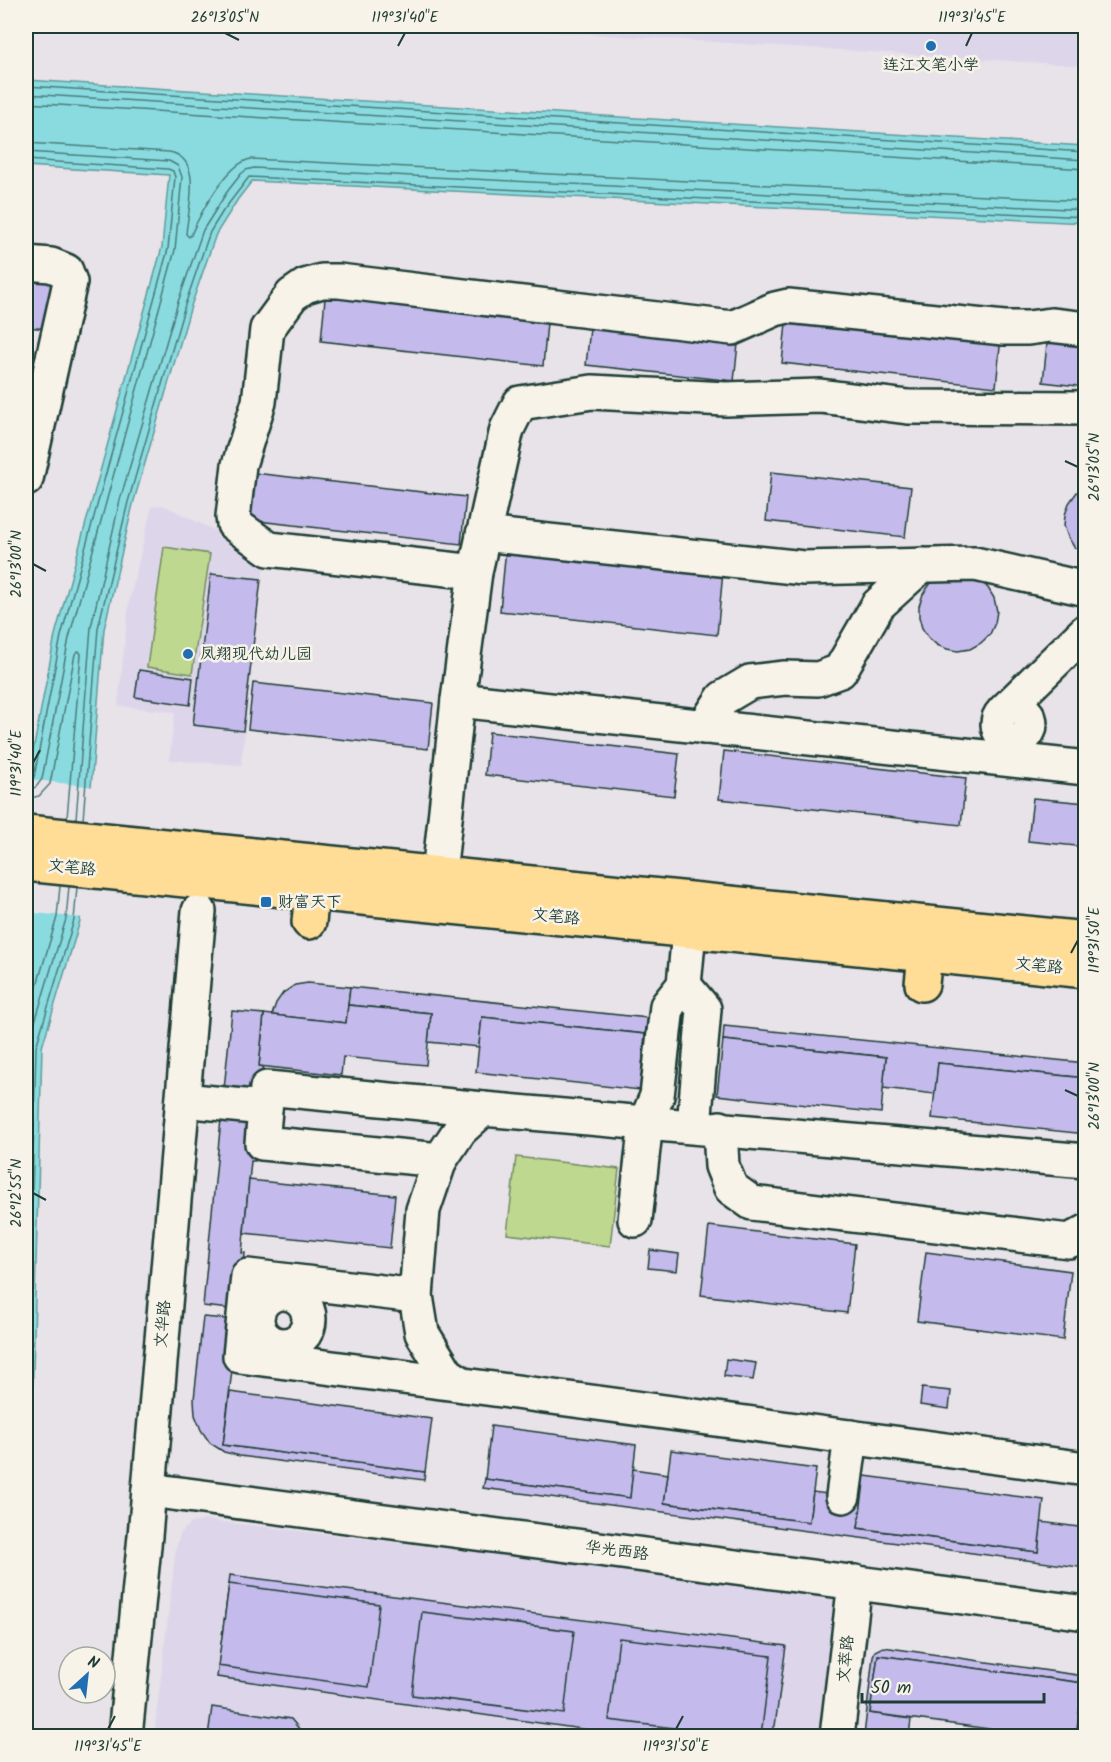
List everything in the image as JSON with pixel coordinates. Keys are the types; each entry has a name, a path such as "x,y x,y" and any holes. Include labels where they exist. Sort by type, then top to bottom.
{"main road":[{"name":"文笔路","path":"26,832 94,855 310,907 689,931 923,969 1086,971"},
{"name":"文笔路","path":"44,874 94,855 439,874 1086,939"}],"street":[{"path":"26,263 51,265 66,271 70,282 39,355 27,468"},
{"path":"475,572 269,549 234,524 239,465 259,402 267,329 292,295 305,286 322,281 339,281 732,328 775,309 788,306 1004,328 1051,325 1086,329"},
{"path":"439,874 475,572 507,429 520,403 592,392 726,399 820,396 908,407 1086,408"},
{"path":"483,534 804,568 975,564 1086,589"},
{"path":"704,727 723,699 750,682 785,678 818,679 840,671 878,605 921,566"},
{"path":"1009,737 1086,631"},
{"path":"458,700 704,727 1009,737 1086,768"},
{"name":"文华路","path":"125,1737 149,1490 199,911"},
{"path":"635,1220 646,1122 657,1096 667,1006 684,985 689,931"},
{"path":"684,985 704,1009 707,1127 731,1188 752,1203 1069,1241 1086,1232"},
{"path":"440,1160 262,1143 267,1088 1086,1161"},
{"path":"183,1100 266,1108"},
{"path":"464,1385 447,1374 422,1333 417,1296 423,1210 440,1160 460,1130 483,1109"},
{"path":"417,1296 286,1286 248,1276 250,1317 240,1356 280,1353 464,1385 1086,1469"},
{"path":"280,1353 304,1334 309,1317 307,1308 286,1286"},
{"path":"843,1496 851,1437"},
{"name":"华光西路","path":"149,1490 1086,1613"},
{"name":"文萃路","path":"837,1737 855,1582"}],"shaded area":[{"name":"连江文笔小学","path":"468,26 1085,26 1085,66"},
{"name":"凤翔现代幼儿园","path":"163,505 265,555 241,765 169,760 175,712 118,706 129,602 152,506"},
{"path":"206,1520 825,1593 833,1597 839,1605 825,1736 154,1736 176,1547 181,1532 191,1523"}],"green space":[{"path":"164,547 210,554 192,674 147,667"},
{"path":"516,1157 619,1169 610,1246 507,1234"}],"water":[{"path":"26,80 1085,146 1085,223 252,181 238,199 216,234 191,306 133,504 104,629 80,921 42,1047 26,1623 26,811 28,778 55,635 162,247 169,175 26,166"}],"pier":[{"path":"26,779 95,787 83,918 26,912"}],"building":[{"path":"26,279 51,282 47,329 26,327"},
{"path":"326,288 548,312 543,366 321,341"},
{"path":"787,313 1001,337 996,387 782,363"},
{"path":"591,319 739,335 734,381 586,365"},
{"path":"1048,334 1086,338 1086,387 1043,382"},
{"path":"771,472 911,487 905,537 766,521"},
{"path":"254,473 466,497 461,544 249,520"},
{"path":"1086,486 1086,555 1074,547 1064,526 1069,503 1077,492"},
{"path":"506,548 723,572 717,635 500,611"},
{"path":"211,574 261,579 243,731 193,725"},
{"path":"942,576 979,579 994,598 997,611 990,634 970,649 958,651 937,645 922,628 919,606 923,594 931,583"},
{"path":"139,670 193,678 190,705 135,697"},
{"path":"253,683 433,703 428,749 248,729"},
{"path":"1023,714 1028,726 1025,732 1012,737 1006,734 1002,728 1002,722"},
{"path":"489,732 679,754 674,796 485,775"},
{"path":"724,751 966,778 961,825 719,799"},
{"path":"1033,798 1086,803 1086,847 1028,841"},
{"path":"308,983 350,987 346,1023 272,1015 283,993 295,985"},
{"path":"350,987 648,1018 645,1034 482,1017 479,1047 428,1042 431,1013 348,1005"},
{"path":"348,1005 431,1013 426,1065 343,1057 341,1075 259,1066 264,1014 346,1023"},
{"path":"232,1011 264,1014 259,1066 263,1067 260,1093 224,1089"},
{"path":"482,1017 645,1034 640,1090 476,1072"},
{"path":"724,1026 1086,1063 1086,1078 938,1063 935,1094 883,1088 886,1057 723,1040"},
{"path":"723,1040 886,1057 881,1113 717,1095"},
{"path":"938,1063 1086,1078 1086,1134 932,1118"},
{"path":"221,1119 258,1123 255,1161 251,1161 239,1310 203,1306"},
{"path":"249,1180 395,1195 390,1248 244,1233"},
{"path":"709,1226 855,1244 847,1313 701,1295"},
{"path":"650,1250 679,1254 677,1271 648,1268"},
{"path":"926,1252 1071,1271 1063,1340 917,1321"},
{"path":"203,1317 238,1320 223,1445 425,1472 424,1480 240,1456 224,1452 210,1443 195,1415 194,1399"},
{"path":"726,1359 756,1363 753,1380 724,1376"},
{"path":"922,1388 951,1391 949,1409 920,1405"},
{"path":"230,1392 432,1419 425,1472 223,1445"},
{"path":"491,1426 636,1445 630,1498 485,1479"},
{"path":"671,1450 816,1469 809,1522 664,1503"},
{"path":"633,1469 668,1474 664,1503 809,1522 813,1492 862,1499 858,1528 1038,1552 1041,1522 1086,1528 1086,1568 483,1488 485,1479 630,1498"},
{"path":"865,1476 1044,1500 1038,1552 858,1528"},
{"path":"230,1575 786,1646 775,1726 767,1736 631,1736 217,1677"},
{"path":"229,1584 379,1604 369,1687 218,1666"},
{"path":"422,1612 574,1631 564,1714 412,1695"},
{"path":"619,1638 771,1656 761,1736 739,1736 609,1720"},
{"path":"883,1647 1084,1676 1083,1683 878,1655 870,1713 911,1719 909,1736 864,1736 873,1656 875,1651"},
{"path":"878,1655 1083,1683 1076,1736 1041,1736 870,1713"},
{"path":"212,1707 291,1719 305,1736 208,1736"}],"place":[{"name":"连江文笔小学","path":"931,46"},
{"name":"凤翔现代幼儿园","path":"188,654"},
{"name":"财富天下","path":"266,902"}]}
